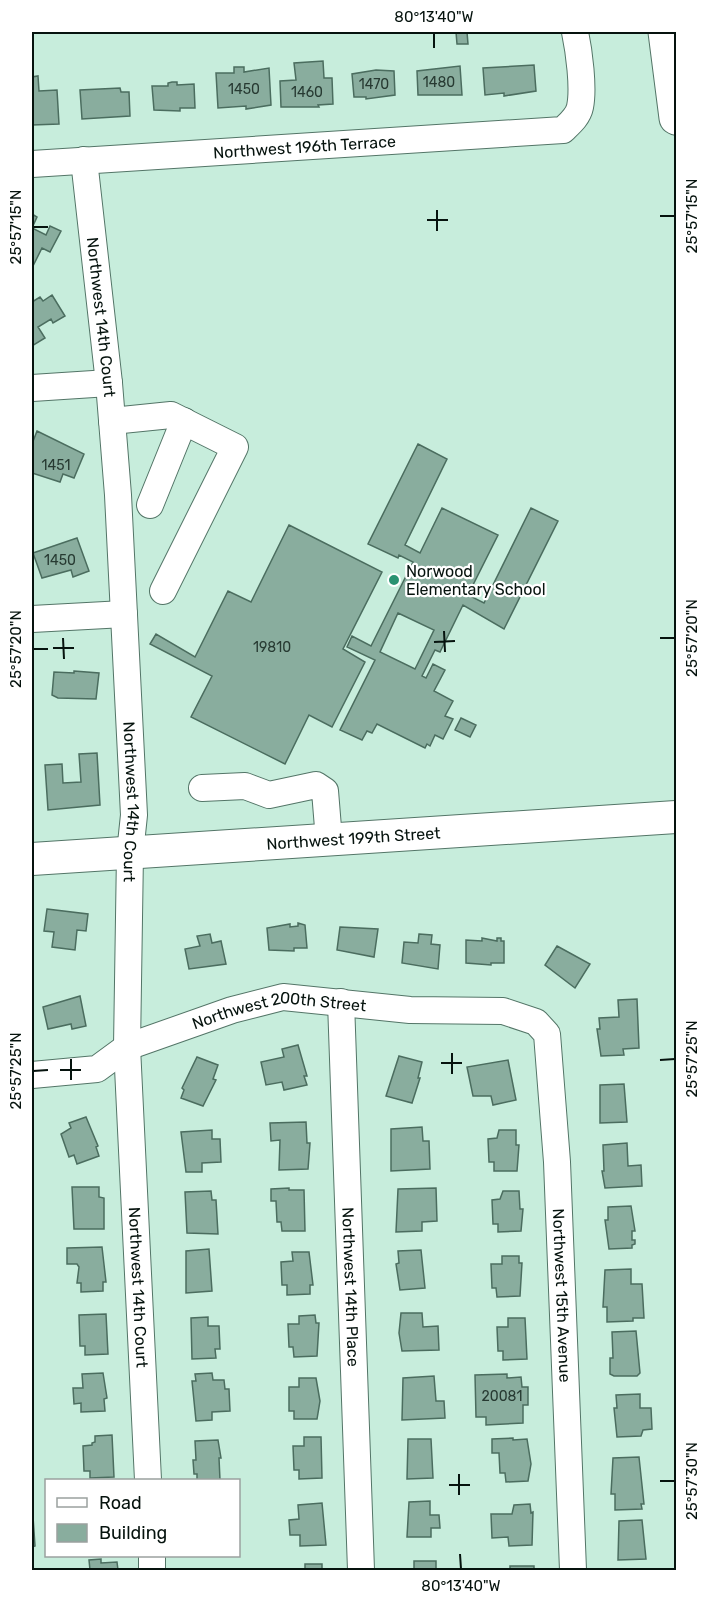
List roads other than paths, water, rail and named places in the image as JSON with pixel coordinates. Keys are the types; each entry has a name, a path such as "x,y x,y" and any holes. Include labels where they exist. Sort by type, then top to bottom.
{"highway":[{"path":"665,32 676,118"}],"main road":[{"name":"Northwest 199th Street","path":"32,859 676,818"}],"street":[{"name":"Northwest 196th Terrace","path":"32,164 563,130 580,108 579,49 575,32"},
{"name":"Northwest 14th Court","path":"84,160 112,421 134,815 130,853 128,1047 148,1479"},
{"path":"32,388 109,384"},
{"path":"112,421 171,415 235,447 163,591"},
{"path":"150,505 184,421"},
{"path":"32,619 124,614"},
{"path":"202,788 245,786 268,795 316,785 325,791 329,840"},
{"name":"Northwest 200th Street","path":"32,1075 97,1069 128,1047 232,1010 283,997 410,1010 503,1011 536,1022"},
{"name":"Northwest 14th Place","path":"341,1002 361,1570"},
{"name":"Northwest 15th Avenue","path":"536,1022 547,1034 557,1162 573,1570"}],"place":[{"name":"Norwood Elementary School","path":"394,580"}]}
